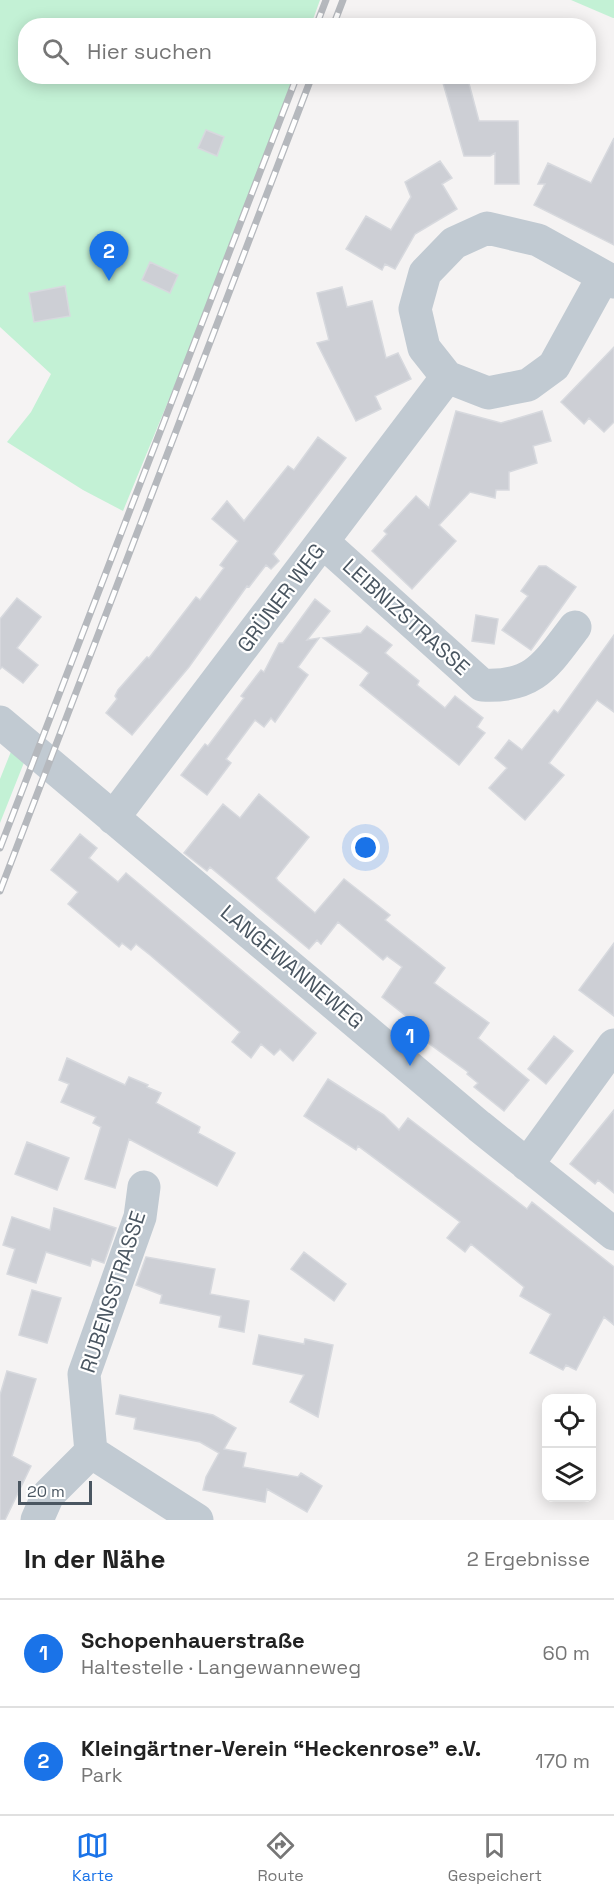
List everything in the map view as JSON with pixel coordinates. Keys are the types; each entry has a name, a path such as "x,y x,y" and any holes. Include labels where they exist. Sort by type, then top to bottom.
{"street":[{"path":"487,228 513,232 538,240 608,279 554,366 528,385 488,393 447,377 424,348 415,309 424,273 454,243 487,228"},
{"name":"GRÜNER WEG","path":"114,818 324,543 447,377"},
{"name":"LEIBNIZSTRASSE","path":"324,543 482,685 507,687 528,678 545,665 575,627"},
{"name":"LANGEWANNEWEG","path":"0,722 527,1165 614,1233"},
{"path":"527,1165 614,1045"},
{"name":"RUBENSSTRASSE","path":"91,1452 84,1374 140,1217 144,1187"},
{"path":"37,1520 48,1495 91,1452 197,1520"}],"green space":[{"path":"0,0 320,0 314,18 18,18 18,84 291,84 237,234 123,511 83,490 7,442 31,412 51,374 0,327"},
{"path":"571,0 614,0 614,18 613,18"},
{"path":"12,749 25,760 0,823 0,779"}],"building":[{"path":"443,84 469,84 479,121 518,121 519,184 495,184 495,153 490,156 464,156"},
{"path":"206,130 224,137 217,156 198,148"},
{"path":"614,138 614,245 534,205 545,184 538,184 548,163 591,183"},
{"path":"440,161 452,178 442,184 457,209 415,234 395,269 385,264 382,270 346,249 366,216 391,230 411,197 405,182"},
{"path":"150,262 178,275 170,293 142,280"},
{"path":"65,286 70,316 34,322 29,293"},
{"path":"342,287 347,307 372,301 386,358 398,353 411,379 375,396 381,409 356,421 317,343 329,340 317,293"},
{"path":"614,347 614,422 604,432 589,418 584,424 561,402"},
{"path":"456,411 501,423 542,411 551,441 533,446 537,463 509,472 509,490 496,490 495,498 470,492 439,525 456,541 412,589 372,551 387,534 384,531 416,496 429,508"},
{"path":"318,437 346,458 273,554 279,561 271,569 266,565 249,587 247,586 189,667 132,735 106,713 117,699 115,696 118,690 147,657 149,658 196,597 200,600 224,568 220,565 238,541 212,519 227,501 244,521 288,466 294,470"},
{"path":"539,566 546,566 576,587 531,650 502,630 528,596 521,591"},
{"path":"17,598 41,617 17,648 38,665 23,683 2,667 0,669 0,619"},
{"path":"315,599 330,611 307,640 319,638 298,667 308,675 275,722 271,718 264,727 255,720 226,759 231,763 207,795 181,775 205,744 208,746 244,698 241,696 261,670 264,672 279,643 283,643"},
{"path":"476,615 498,619 494,644 472,641"},
{"path":"367,626 392,645 385,653 419,681 417,685 445,708 455,696 483,718 477,727 485,733 459,765 360,685 369,673 323,638 361,633"},
{"path":"614,635 614,712 597,700 549,763 564,775 525,820 489,788 507,768 495,758 509,740 522,750 554,710 558,713"},
{"path":"259,794 309,837 276,878 278,881 315,913 344,879 390,915 385,920 445,968 434,983 489,1023 478,1038 529,1080 504,1111 474,1087 478,1083 467,1074 468,1072 420,1037 425,1031 382,997 402,967 387,956 383,960 338,922 321,944 317,940 309,949 210,867 207,871 184,853 223,804 240,818"},
{"path":"80,834 97,848 89,858 118,882 126,873 316,1033 293,1061 280,1049 274,1055 261,1044 251,1058 232,1042 240,1032 150,955 136,944 131,950 122,943 119,947 68,904 78,892 51,870"},
{"path":"614,943 614,1016 579,990"},
{"path":"554,1036 573,1051 546,1084 528,1069"},
{"path":"67,1058 125,1085 129,1077 148,1085 147,1087 161,1093 156,1103 200,1127 198,1133 235,1153 217,1186 129,1139 115,1188 85,1179 101,1127 93,1123 96,1117 61,1102 69,1084 59,1080"},
{"path":"328,1079 384,1115 399,1130 408,1118 527,1209 532,1202 614,1267 614,1325 604,1317 576,1370 566,1365 563,1370 530,1353 551,1314 520,1296 524,1287 471,1244 465,1252 447,1238 460,1222 358,1146 356,1150 304,1116"},
{"path":"614,1110 614,1193 598,1180 595,1184 570,1164"},
{"path":"27,1142 69,1158 57,1190 15,1174"},
{"path":"54,1208 116,1228 104,1263 92,1259 90,1266 46,1252 36,1283 7,1274 15,1249 3,1245 12,1217 50,1230"},
{"path":"304,1252 346,1284 334,1301 291,1269"},
{"path":"146,1257 215,1269 210,1294 249,1301 244,1332 219,1327 221,1316 160,1303 162,1295 136,1285"},
{"path":"32,1290 61,1298 47,1343 19,1335"},
{"path":"259,1335 304,1344 305,1339 333,1345 318,1417 290,1402 304,1375 253,1364"},
{"path":"7,1371 36,1379 12,1456 31,1466 5,1520 0,1520 0,1395"},
{"path":"120,1395 213,1415 236,1428 224,1449 246,1453 243,1467 298,1477 301,1473 322,1486 307,1512 267,1489 265,1502 203,1490 206,1477 219,1453 200,1442 134,1429 136,1418 116,1414"}],"railway":[{"path":"319,18 326,0"},
{"path":"336,18 343,0"},
{"path":"0,848 294,84"},
{"path":"0,891 309,84"}],"place":[{"name":"Kleingärtner-Verein “Heckenrose” e.V.","path":"109,281"},
{"name":"Schopenhauerstraße","path":"410,1066"}]}
